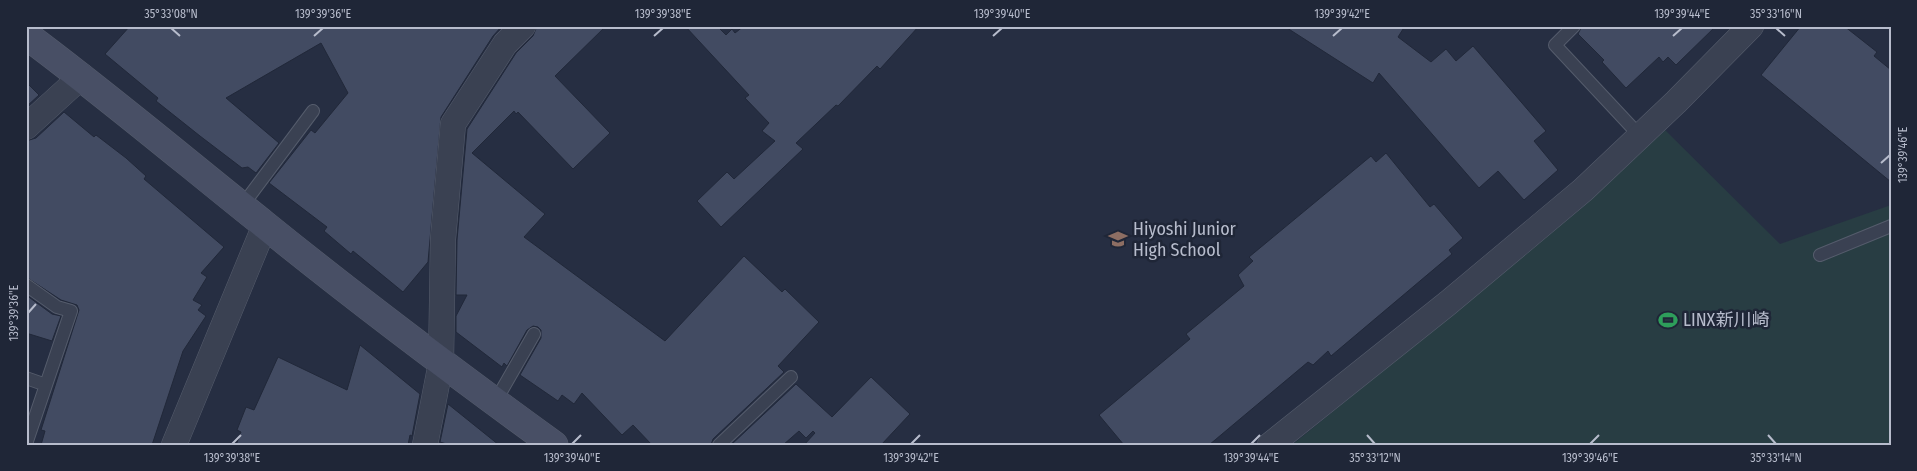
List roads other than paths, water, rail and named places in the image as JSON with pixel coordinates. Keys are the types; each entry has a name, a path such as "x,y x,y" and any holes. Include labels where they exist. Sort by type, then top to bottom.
{"street":[{"path":"36,26 26,34 82,76 265,225 442,363 554,445"},
{"path":"425,445 442,363 443,239 452,124 505,44 522,26"},
{"path":"1270,445 1440,309 1553,215 1640,136 1751,26"},
{"path":"26,127 82,76"},
{"path":"174,445 265,225"}],"lane":[{"path":"1574,26 1555,45 1640,136"},
{"path":"242,206 313,111"},
{"path":"1820,255 1891,226"},
{"path":"26,285 58,307 71,311 26,444"},
{"path":"495,402 534,334"},
{"path":"719,445 791,377"},
{"path":"26,378 46,385"}],"place":[{"name":"Hiyoshi Junior High School","path":"1118,239"},
{"name":"LINX新川崎","path":"1668,320"}]}
